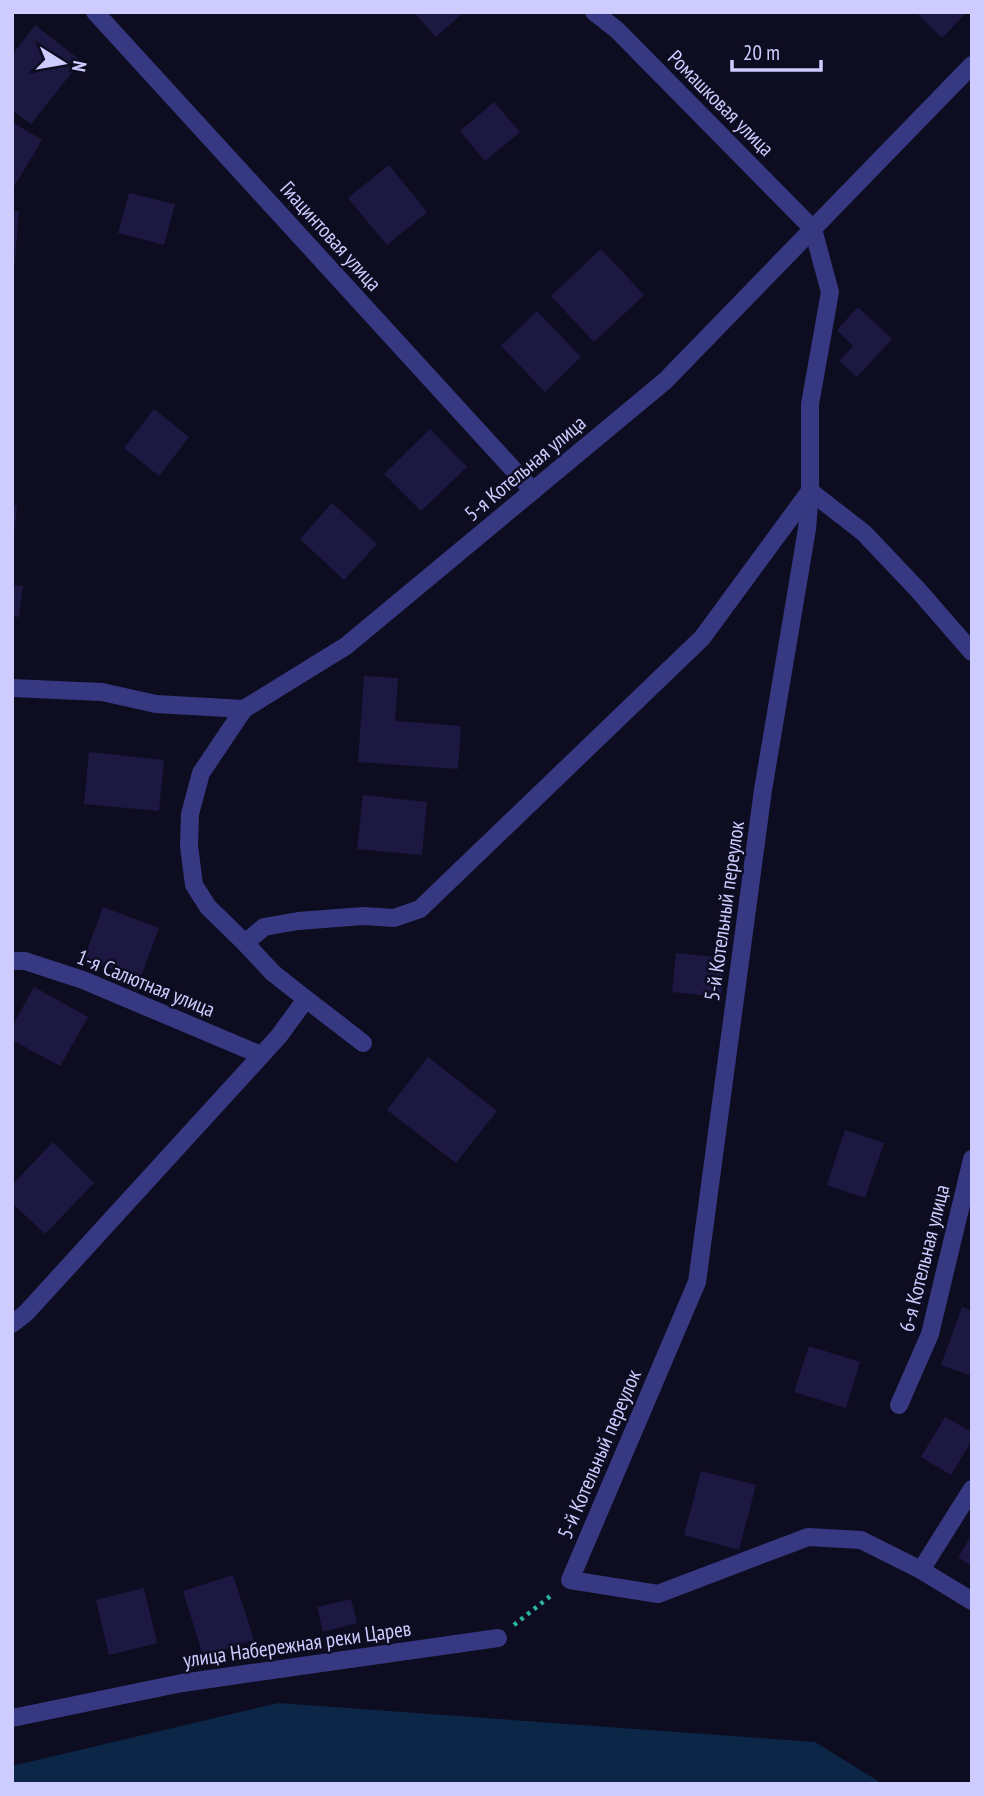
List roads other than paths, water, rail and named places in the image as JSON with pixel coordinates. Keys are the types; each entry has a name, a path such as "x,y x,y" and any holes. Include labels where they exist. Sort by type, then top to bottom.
{"street":[{"name":"Гиацинтовая улица","path":"95,12 533,491"},
{"name":"Ромашковая улица","path":"594,12 617,30 813,229"},
{"name":"5-я Котельная улица","path":"244,709 346,646 665,381 972,65"},
{"name":"5-й Котельный переулок","path":"813,229 830,292 810,404 807,529 763,790 696,1282 570,1580 658,1594 808,1537 861,1540 922,1570"},
{"path":"244,943 264,927 298,921 363,916 394,918 420,909 702,638 810,491 864,533 972,652"},
{"path":"12,688 102,692 156,704 244,709"},
{"path":"244,709 201,773 190,814 189,845 194,885 208,907 273,974 363,1042"},
{"name":"1-я Салютная улица","path":"12,961 25,961 83,980 261,1055"},
{"path":"12,1324 26,1313 279,1036 306,999"},
{"name":"6-я Котельная улица","path":"899,1405 930,1334 972,1159"},
{"path":"972,1489 922,1570 972,1601"},
{"name":"улица Набережная реки Царев","path":"12,1718 182,1683 498,1637"}],"water":[{"path":"278,1703 815,1742 883,1784 12,1784 12,1766"}]}
